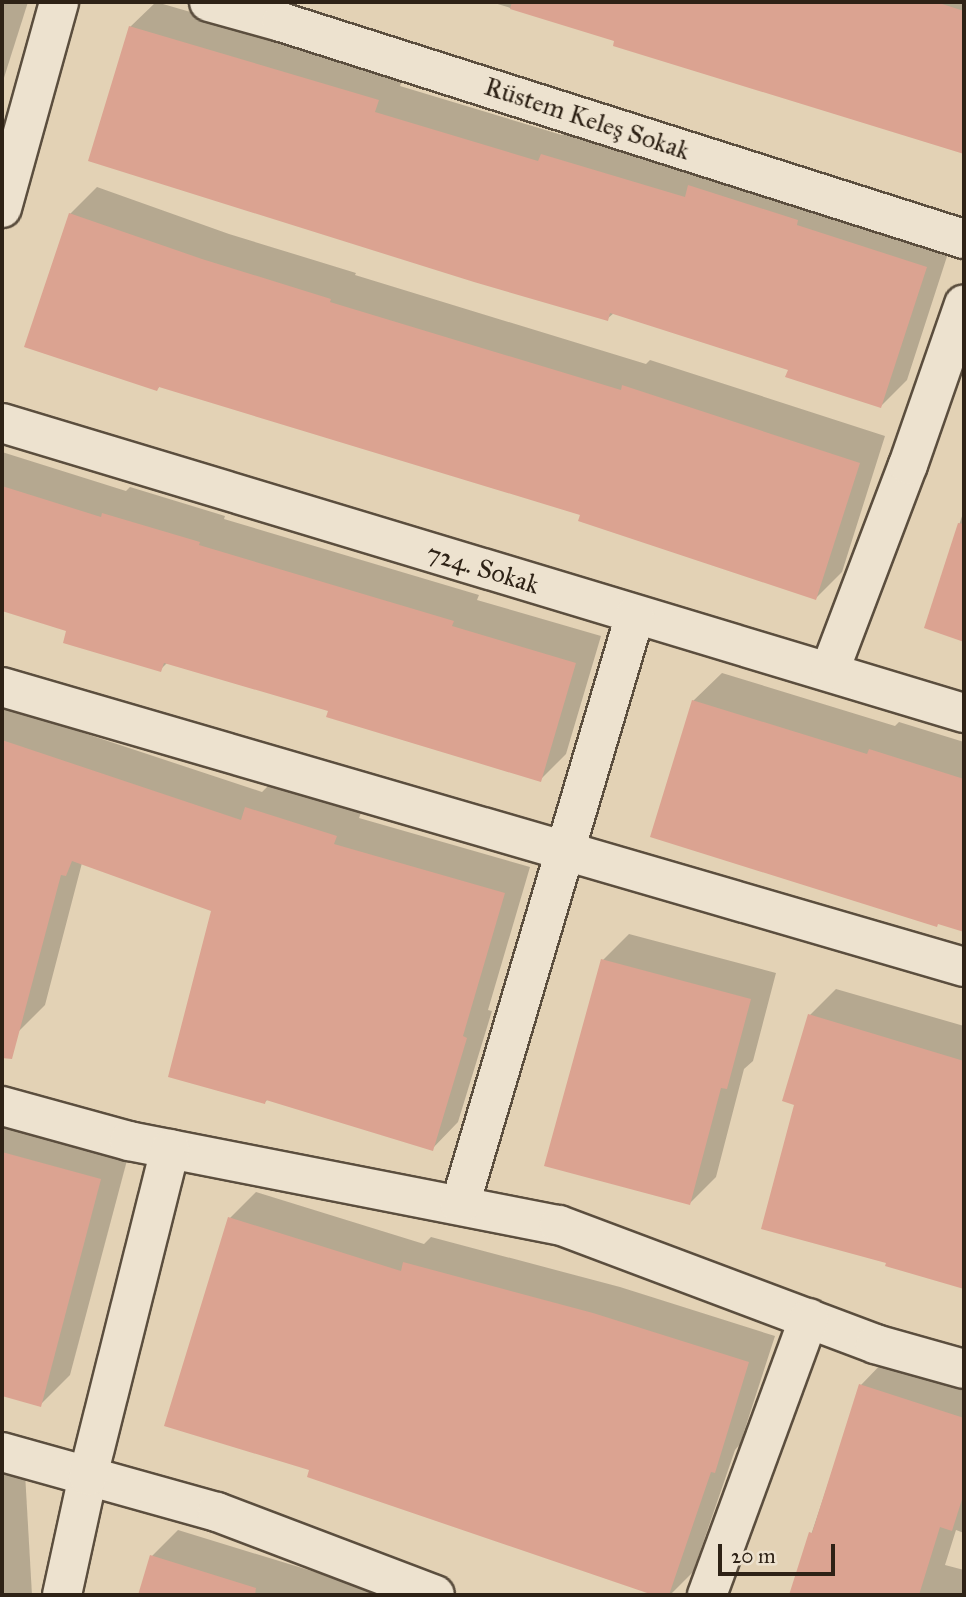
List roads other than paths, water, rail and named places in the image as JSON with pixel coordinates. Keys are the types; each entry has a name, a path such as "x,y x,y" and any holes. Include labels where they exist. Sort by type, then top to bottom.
{"street":[{"path":"2,208 59,2"},
{"name":"Rüstem Keleş Sokak","path":"209,2 284,12 964,239"},
{"path":"830,670 903,478 964,304"},
{"name":"724. Sokak","path":"2,423 635,615 830,670 964,713"},
{"path":"460,1205 563,850 635,615"},
{"path":"2,687 964,967"},
{"path":"2,1106 129,1142 559,1225 875,1344 964,1368"},
{"path":"62,1595 88,1476 170,1149"},
{"path":"707,1595 809,1318"},
{"path":"2,1452 217,1512 435,1595"}]}
